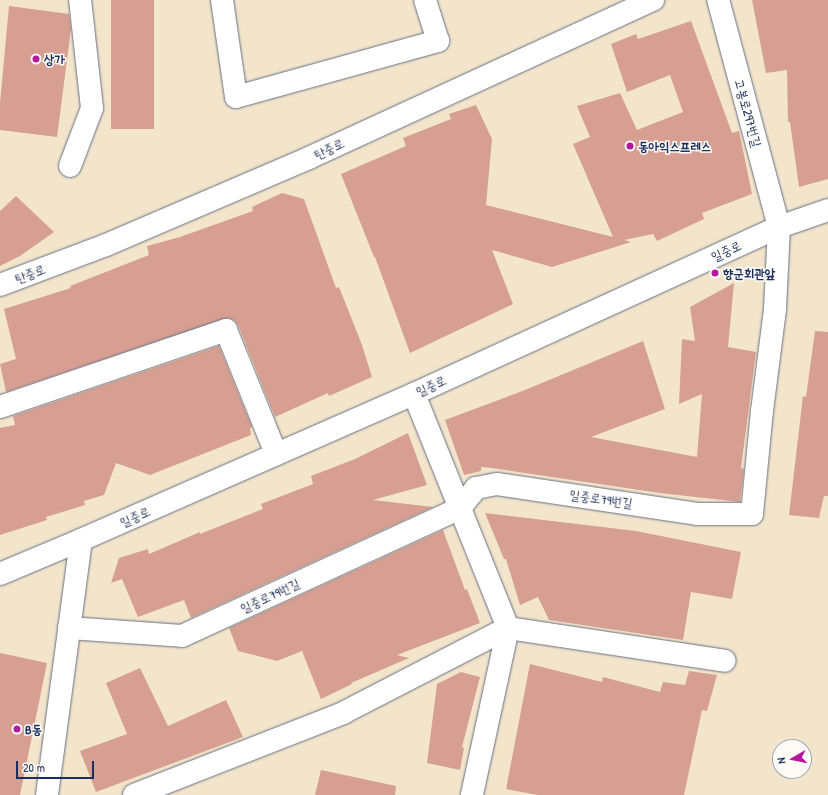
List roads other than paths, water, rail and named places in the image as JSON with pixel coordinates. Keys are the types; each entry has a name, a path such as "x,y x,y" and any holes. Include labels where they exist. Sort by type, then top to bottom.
{"street":[{"path":"70,166 92,108 80,0"},
{"path":"222,0 236,97 438,41 425,0"},
{"name":"탄중로","path":"0,285 106,245 310,158 653,0"},
{"name":"고봉로297번길","path":"718,0 779,226"},
{"name":"일중로","path":"0,574 82,540 414,394 779,226 828,210"},
{"name":"일중로79번길","path":"70,628 182,636 460,508 476,488 497,484 697,514 752,514 762,411 775,309 779,226"},
{"path":"0,407 226,330 276,454"},
{"path":"414,394 508,628 472,795"},
{"path":"47,795 82,540"},
{"path":"134,795 343,713 508,628 725,661"}],"place":[{"name":"상가","path":"36,59"},
{"name":"동아익스프레스","path":"630,146"},
{"name":"향군회관앞","path":"715,273"},
{"name":"B동","path":"17,729"}]}
